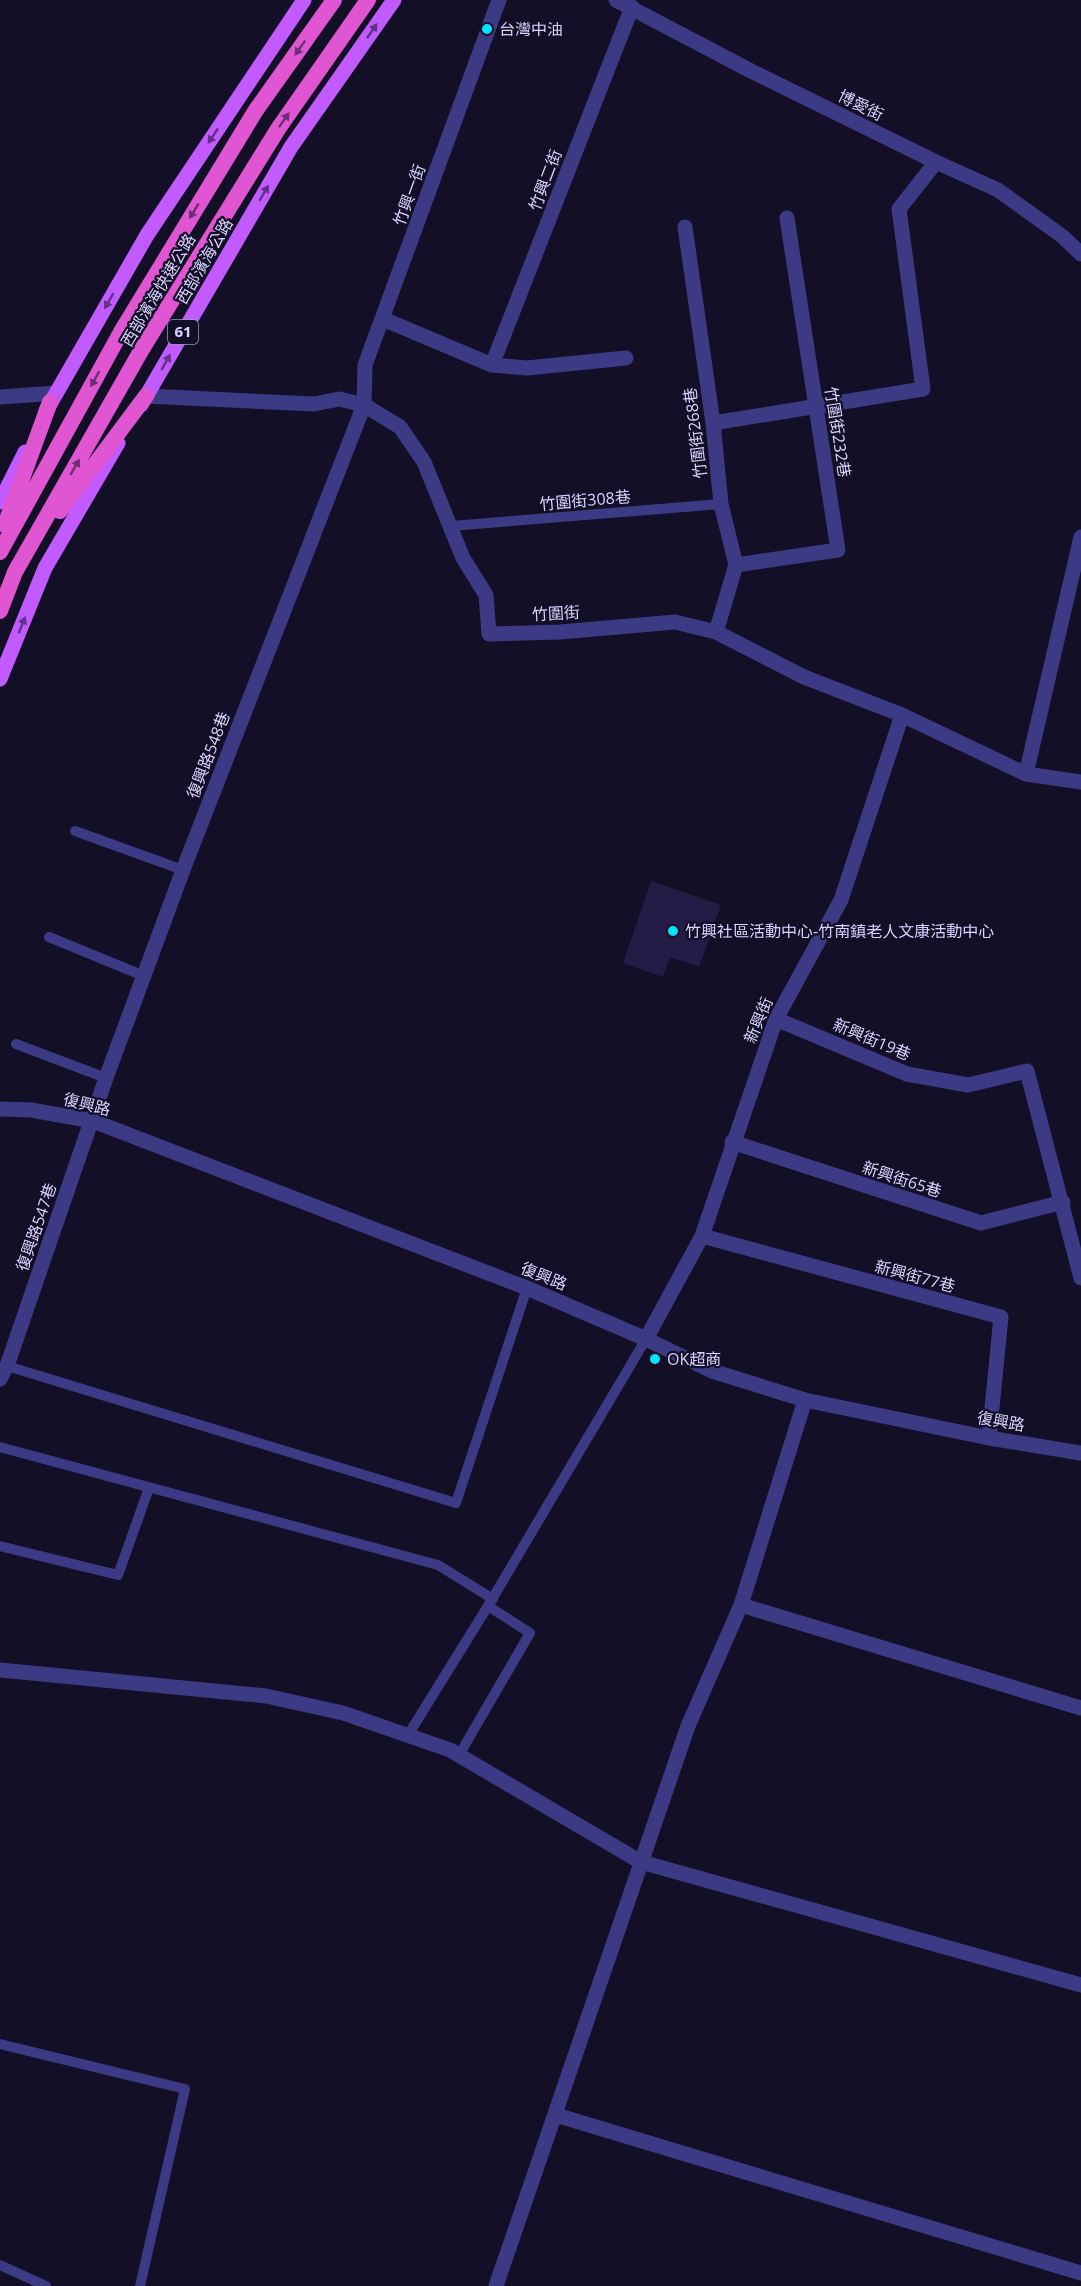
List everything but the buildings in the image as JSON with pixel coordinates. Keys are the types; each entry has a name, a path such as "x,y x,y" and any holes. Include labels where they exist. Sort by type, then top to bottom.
{"highway":[{"name":"西部濱海快速公路","path":"0,552 121,332 256,110 334,0"},
{"name":"西部濱海快速公路","path":"0,611 15,572 142,349 278,129 368,0"},
{"path":"15,572 146,396"},
{"path":"0,539 53,397"}],"main road":[{"path":"0,502 53,397 147,235 304,0"},
{"name":"西部濱海公路","path":"0,679 45,568 291,147 394,0"}],"street":[{"name":"竹興一街","path":"364,405 364,365 383,319 499,0"},
{"name":"博愛街","path":"616,0 751,71 998,190 1062,236 1081,254"},
{"name":"竹興二街","path":"492,365 632,7"},
{"path":"713,423 922,389 899,209 936,162"},
{"name":"竹圍街232巷","path":"736,566 838,550 787,218"},
{"name":"竹圍街268巷","path":"685,227 713,423 721,504 736,566"},
{"path":"383,319 492,365 527,368 626,358"},
{"name":"竹圍街","path":"146,396 314,404 339,399 364,405 400,427 424,462 463,558 486,595 489,634 560,632 675,622 716,632 804,677 902,715 1026,774 1081,782"},
{"path":"0,397 53,397"},
{"name":"復興路548巷","path":"93,1121 106,1078 183,870 364,405"},
{"path":"1026,774 1081,537"},
{"path":"716,632 736,566"},
{"name":"新興街","path":"646,1339 702,1236 732,1142 776,1018 841,900 902,715"},
{"name":"新興街19巷","path":"776,1018 907,1074 968,1085 1027,1071 1056,1186 1063,1202"},
{"name":"復興路","path":"0,1109 31,1110 93,1121 527,1288 646,1339 712,1371 805,1400 989,1438 1081,1453"},
{"name":"復興路547巷","path":"3,1373 93,1121"},
{"name":"新興街65巷","path":"732,1142 981,1223 1063,1202"},
{"path":"1063,1202 1081,1278"},
{"name":"新興街77巷","path":"702,1236 1001,1317 989,1438"},
{"path":"496,2286 688,1726 741,1605 805,1400"},
{"path":"741,1605 1081,1707"},
{"path":"0,1670 266,1696 343,1713 450,1750 641,1862 1081,1985"},
{"path":"556,2115 1081,2273"}],"lane":[{"name":"竹圍街308巷","path":"451,526 721,504"},
{"path":"75,831 183,870"},
{"path":"49,937 144,976"},
{"path":"16,1044 106,1078"},
{"path":"3,1373 456,1503 527,1288"},
{"path":"408,1735 490,1603 646,1339"},
{"path":"0,1448 438,1564 530,1633 459,1755"},
{"path":"0,1546 118,1575 149,1488"},
{"path":"0,2044 185,2089 140,2286"},
{"path":"0,2265 46,2286"}],"place":[{"name":"台灣中油","path":"487,29"},
{"name":"竹興社區活動中心-竹南鎮老人文康活動中心","path":"673,931"},
{"name":"OK超商","path":"655,1359"}]}
